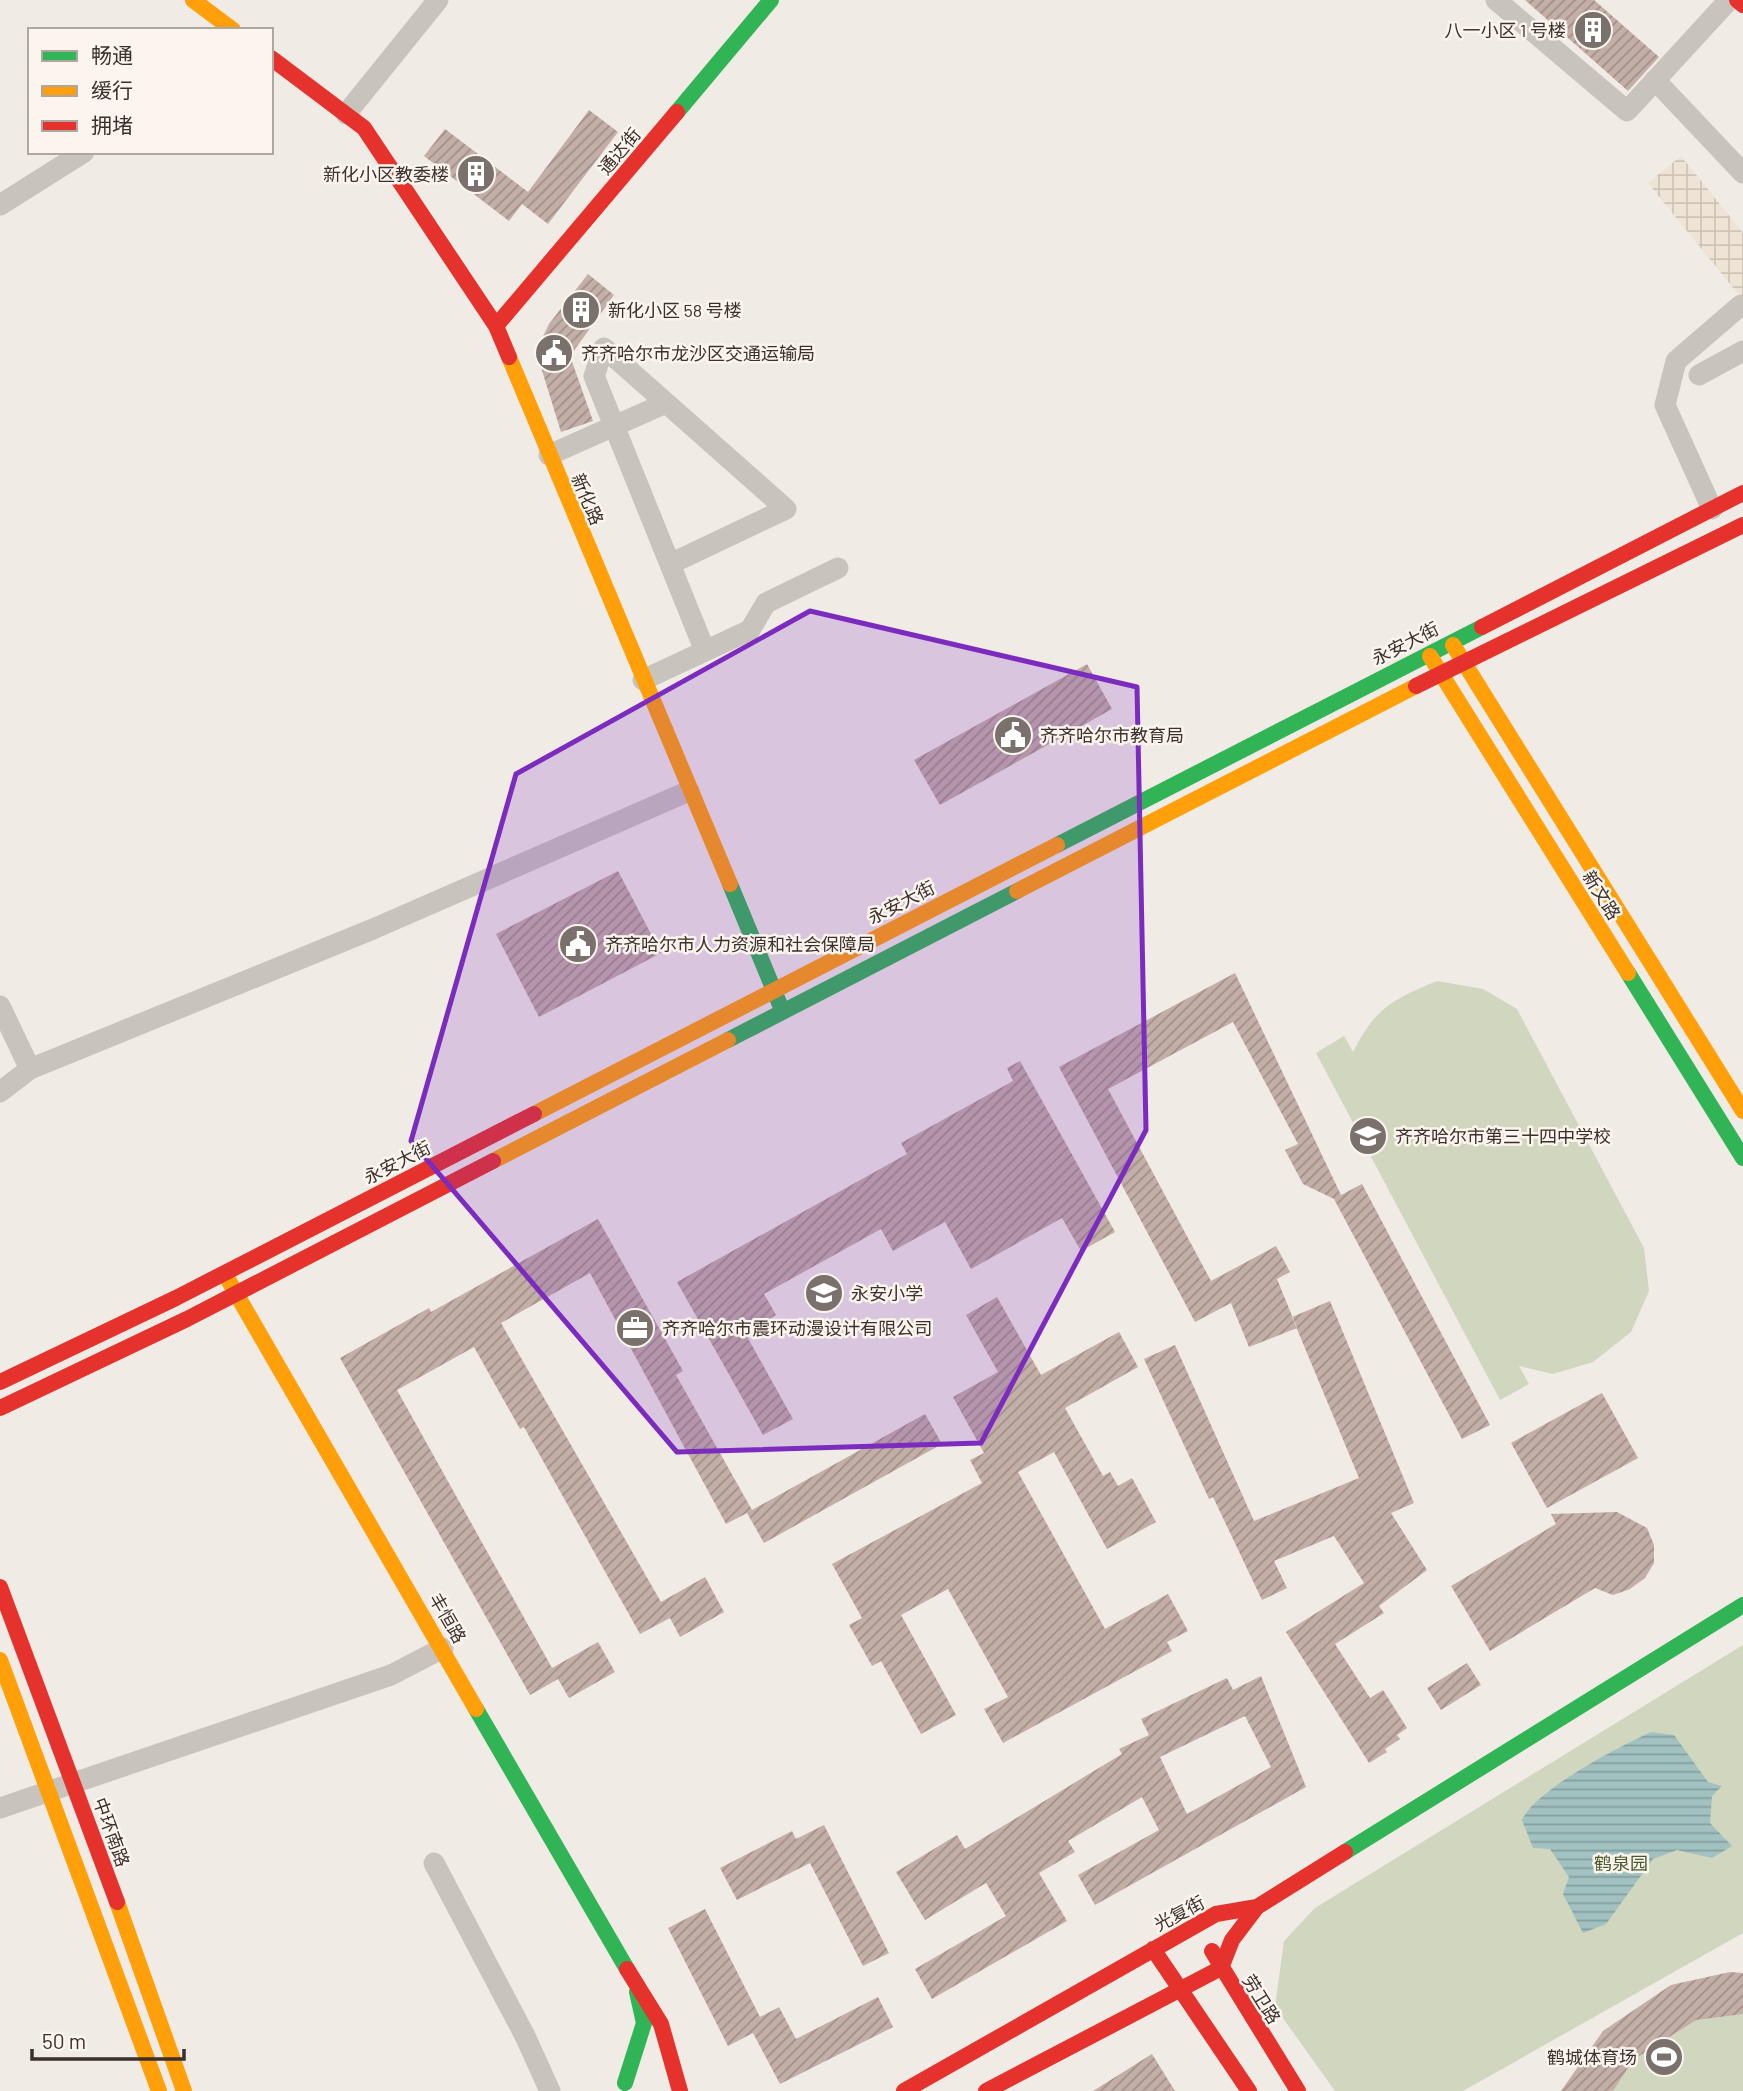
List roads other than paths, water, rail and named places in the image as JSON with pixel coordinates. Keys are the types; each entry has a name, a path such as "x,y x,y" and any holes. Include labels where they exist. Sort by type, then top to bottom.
{"main road":[{"path":"193,0 230,28"},
{"name":"通达街","path":"496,326 771,0"},
{"path":"1737,0 1743,5"},
{"name":"新化路","path":"273,59 364,128 496,326 783,1012"},
{"name":"永安大街","path":"0,1382 225,1273 1428,652 1743,493"},
{"path":"0,1408 236,1294 1441,673 1743,525"},
{"name":"新文路","path":"1451,641 1743,1111"},
{"name":"新文路","path":"1428,652 1743,1158"},
{"name":"丰恒路","path":"225,1273 635,1984"},
{"name":"中环南路","path":"0,1587 74,1783 184,2091"},
{"path":"986,2091 1221,1968 1232,1941 1257,1907 1743,1605"},
{"path":"0,1660 159,2091"},
{"name":"光复街","path":"904,2091 1216,1914 1257,1907"},
{"name":"劳卫路","path":"1198,1924 1221,1968 1298,2091"},
{"path":"1153,1949 1183,1989 1249,2091"},
{"path":"625,2083 643,2022 635,1984"},
{"path":"635,1984 661,2024 673,2089"},
{"path":"608,2091 625,2083 644,2080"}],"street":[{"path":"346,114 438,0"},
{"path":"1496,0 1627,111 1729,0"},
{"path":"1655,80 1743,173"},
{"path":"0,205 80,154"},
{"path":"1712,509 1665,405 1675,361 1741,305"},
{"path":"670,564 786,509 604,348 594,376 705,651"},
{"path":"1699,375 1743,351"},
{"path":"549,455 666,403"},
{"path":"643,680 750,630 766,603 838,568"},
{"path":"0,1092 30,1069 373,929 689,791"},
{"path":"0,1006 30,1069"},
{"path":"0,1808 391,1675 443,1648"},
{"path":"434,1863 525,2035 550,2091"}],"water":[{"path":"1651,1732 1674,1735 1708,1782 1722,1786 1712,1796 1710,1823 1732,1846 1712,1858 1677,1850 1653,1859 1606,1924 1583,1933 1563,1894 1569,1877 1550,1849 1533,1848 1522,1820 1530,1808 1560,1783 1600,1758"}],"place":[{"name":"八一小区 1 号楼","path":"1593,30"},
{"name":"新化小区教委楼","path":"476,174"},
{"name":"新化小区 58 号楼","path":"581,310"},
{"name":"齐齐哈尔市龙沙区交通运输局","path":"554,353"},
{"name":"齐齐哈尔市教育局","path":"1013,735"},
{"name":"齐齐哈尔市人力资源和社会保障局","path":"578,944"},
{"name":"齐齐哈尔市第三十四中学校","path":"1368,1136"},
{"name":"永安小学","path":"824,1293"},
{"name":"齐齐哈尔市震环动漫设计有限公司","path":"635,1328"},
{"name":"鹤城体育场","path":"1664,2057"}],"park label":[{"name":"鹤泉园","path":"1621,1863"}]}
